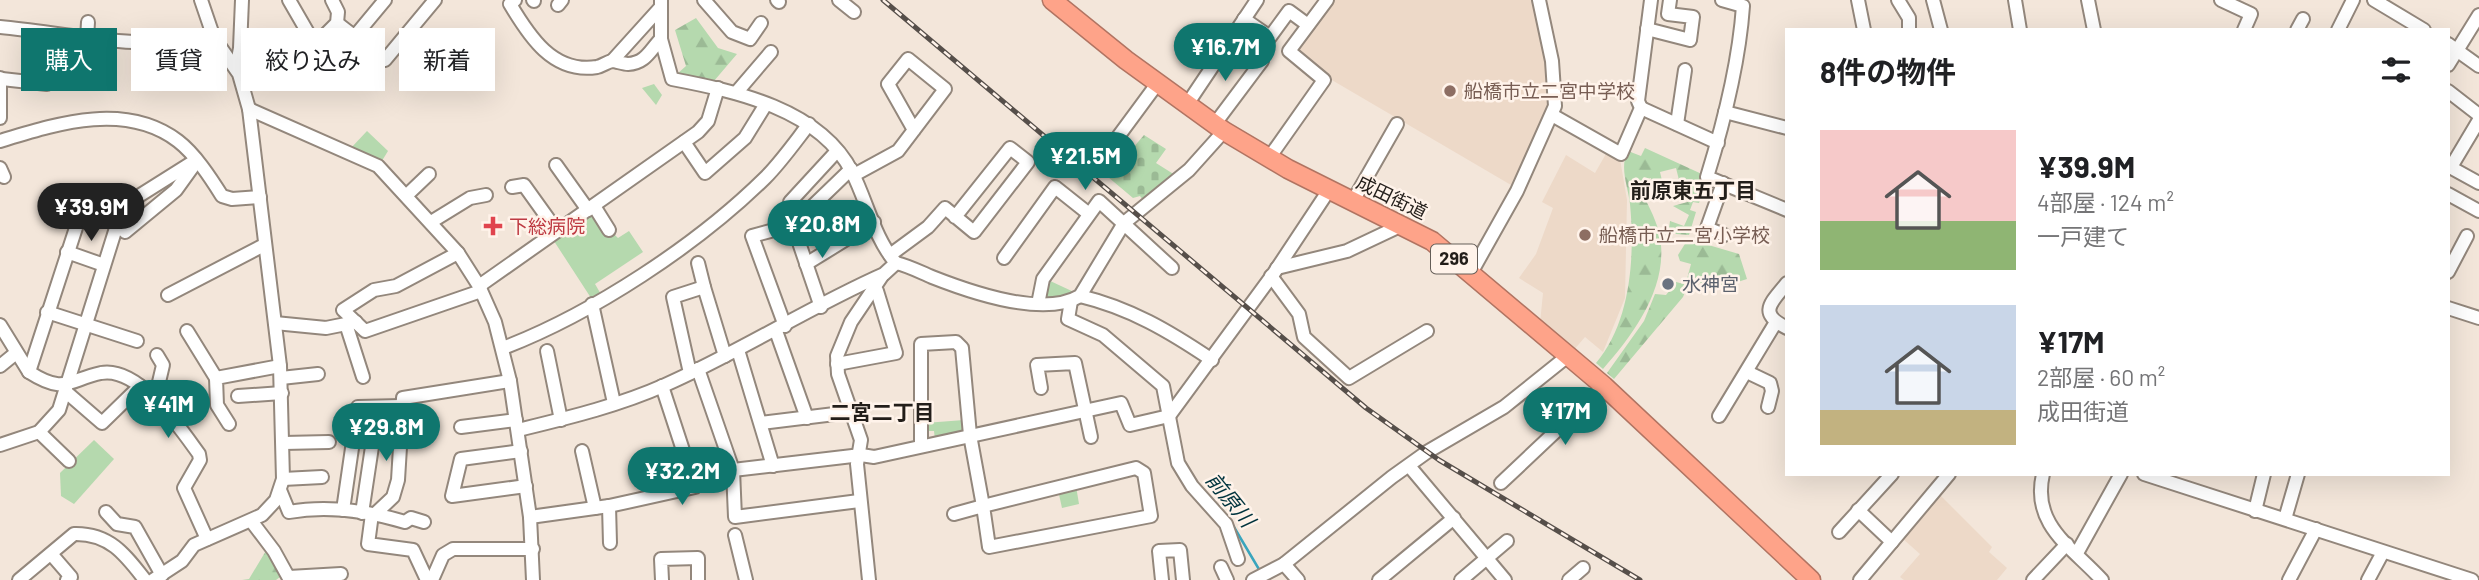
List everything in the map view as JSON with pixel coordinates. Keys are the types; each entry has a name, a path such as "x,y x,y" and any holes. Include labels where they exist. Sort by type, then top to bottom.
{"highway":[{"name":"成田街道","path":"1052,0 1157,84 1219,128 1329,190 1432,241 1604,386 1811,580"}],"street":[{"path":"201,0 211,28"},
{"path":"236,69 240,48 242,0"},
{"path":"289,0 306,28"},
{"path":"332,0 338,12 337,23 332,28"},
{"path":"362,28 385,0"},
{"path":"385,60 435,0"},
{"path":"514,0 510,4 518,18 549,56 589,68 613,60 660,4"},
{"path":"704,0 732,32 750,39 761,23"},
{"path":"839,0 854,12"},
{"path":"1186,106 1257,0"},
{"path":"1471,272 1517,191 1555,106 1552,61 1539,0"},
{"path":"1651,0 1638,101 1641,108 1718,143"},
{"path":"1647,29 1690,40 1693,17 1668,14 1670,0"},
{"path":"1722,0 1743,6 1740,48 1718,143 1707,177 1785,209"},
{"path":"1858,0 1864,28"},
{"path":"1898,0 1914,28"},
{"path":"2015,0 2020,28"},
{"path":"2088,0 2094,28"},
{"path":"2221,0 2251,14 2245,28"},
{"path":"2340,28 2353,0"},
{"path":"2374,0 2421,28"},
{"path":"1937,1 1941,28"},
{"path":"1269,158 1324,80 1289,51 1321,2"},
{"path":"660,4 661,39 672,79 736,93 809,124 837,151 852,172 893,259 962,288 1038,304 1075,298 1113,304 1146,319 1212,360"},
{"path":"1244,19 1270,37 1289,11 1308,25"},
{"path":"2478,19 2454,48 2479,66"},
{"path":"88,22 88,28"},
{"path":"337,23 344,28"},
{"path":"0,27 21,30"},
{"path":"613,60 630,64 641,61 649,56 661,39"},
{"path":"736,93 771,52"},
{"path":"227,56 241,80"},
{"path":"807,418 752,236 793,225 852,172 898,150 914,130 945,89 908,59 888,84 914,130"},
{"path":"1238,559 1226,524 1184,475 1178,463 1163,386 1103,335 1068,319 1075,298 1124,223 1189,170 1262,61"},
{"path":"1677,124 1685,70"},
{"path":"0,118 1,79 21,81"},
{"path":"1075,152 1095,169 1157,84"},
{"path":"275,323 326,328 351,323 365,331 480,289 684,142 708,121 718,88"},
{"path":"244,91 249,109 275,323 284,443 281,485 289,512 310,508 343,510 370,513 405,522 411,518 424,522"},
{"path":"2450,93 2479,115"},
{"path":"684,142 705,173 745,138 766,104"},
{"path":"1552,116 1621,154 1641,108"},
{"path":"249,109 372,162 407,195 458,253 480,289 503,348 510,380 530,517 533,580"},
{"path":"1725,112 1785,127"},
{"path":"0,141 79,120 107,118 140,124 170,136 197,161 222,196 232,200 260,197"},
{"path":"2479,120 2450,167 2479,183"},
{"path":"503,348 645,275 766,177 809,124"},
{"path":"1353,201 1397,124"},
{"path":"461,427 561,420 662,386 870,284 884,274 893,259 928,228 945,208 955,217 974,232 1028,162 1010,148 955,217"},
{"path":"790,202 837,151"},
{"path":"0,445 39,432 59,410 125,206 197,161"},
{"path":"125,232 176,190 197,161"},
{"path":"556,165 609,230"},
{"path":"407,195 429,174"},
{"path":"1723,183 1707,228 1724,235"},
{"path":"512,187 524,185 557,231"},
{"path":"1004,258 1055,187 1089,214"},
{"path":"733,470 861,455 874,457 1121,403 1130,425 1169,416 1212,360 1329,190"},
{"path":"29,372 87,194 125,206"},
{"path":"431,222 470,198 486,195"},
{"path":"2450,196 2479,211"},
{"path":"1038,304 1043,279 1099,201 1172,268"},
{"path":"806,264 874,222"},
{"path":"793,225 821,307"},
{"path":"1274,272 1347,251 1402,225"},
{"path":"2450,268 2467,236"},
{"path":"168,295 264,245"},
{"path":"67,252 104,265"},
{"path":"363,377 351,323 343,310 374,290 396,286 458,253"},
{"path":"698,263 726,356"},
{"path":"1274,272 1299,314 1304,337 1349,378 1427,331"},
{"path":"869,580 859,501 858,464 861,440 837,364 845,334 870,284"},
{"path":"837,364 896,353 870,284"},
{"path":"1719,416 1781,325 1769,316 1769,309 1785,286"},
{"path":"704,287 673,297 694,371 733,470 735,517 859,501"},
{"path":"592,304 614,403"},
{"path":"2450,309 2479,318"},
{"path":"47,312 137,341"},
{"path":"0,326 29,372 65,389 102,423 140,386"},
{"path":"187,331 216,378 217,405 229,424"},
{"path":"921,446 920,344 956,342 962,348 970,435 983,506 989,547 1151,516 1152,510 1144,473 1136,468 983,506 954,514"},
{"path":"738,350 773,466"},
{"path":"547,351 561,420"},
{"path":"0,366 16,353"},
{"path":"155,400 163,365 157,355"},
{"path":"1253,580 1284,564 1392,477 1410,467 1427,452 1504,407 1569,355"},
{"path":"1041,388 1037,365 1075,363 1091,437"},
{"path":"216,378 280,372 318,374"},
{"path":"1747,372 1770,383 1772,391 1768,407"},
{"path":"65,389 103,373 120,374 140,386 155,400 199,454 200,460 184,488 207,539"},
{"path":"370,513 393,497 398,481 403,398 510,380"},
{"path":"530,517 609,506 695,487 662,386"},
{"path":"1501,483 1604,386"},
{"path":"238,396 282,393"},
{"path":"343,510 358,407 402,406"},
{"path":"377,407 368,544 413,550 429,580"},
{"path":"761,423 851,412"},
{"path":"39,432 69,461"},
{"path":"284,443 329,442"},
{"path":"521,451 461,459 452,496 526,486"},
{"path":"582,451 595,508"},
{"path":"1410,467 1505,580"},
{"path":"1839,532 1890,476"},
{"path":"1860,580 1947,476"},
{"path":"2043,476 2041,508 2045,519 2102,580"},
{"path":"2077,553 2120,476"},
{"path":"2150,476 2472,580"},
{"path":"2255,511 2264,476"},
{"path":"2285,519 2297,476"},
{"path":"281,485 322,477"},
{"path":"106,512 117,524 135,527 165,577 194,545 252,522 270,508 281,485"},
{"path":"609,506 610,543"},
{"path":"1152,510 1166,507"},
{"path":"1858,510 1892,542"},
{"path":"1380,580 1454,519"},
{"path":"252,522 274,551 289,579 341,574"},
{"path":"2289,580 2316,529"},
{"path":"26,578 74,534 91,534 121,549 145,580"},
{"path":"735,535 746,580"},
{"path":"1461,580 1507,541"},
{"path":"2033,580 2067,544"},
{"path":"429,580 443,555 453,549 533,549"},
{"path":"1162,580 1159,551 1180,550 1183,580"},
{"path":"2368,580 2383,552"},
{"path":"52,555 71,577 67,580"},
{"path":"662,580 662,559 698,558 698,580"},
{"path":"1284,564 1298,580"},
{"path":"1221,567 1227,580"},
{"path":"1569,580 1583,568"}],"shaded area":[{"name":"船橋市立二宮中学校","path":"1331,0 1532,0 1548,65 1551,106 1511,185 1325,76 1294,51"},
{"name":"船橋市立二宮小学校","path":"1607,152 1620,159 1627,200 1625,298 1603,352 1585,337 1573,351 1540,323 1543,293 1519,278 1536,254 1553,208 1542,202 1566,155 1595,173"},
{"path":"1939,494 1992,547 1989,552 2007,568 1997,580 1904,580 1900,577 1920,554 1902,538"}],"green space":[{"path":"696,18 718,48 737,54 714,81 677,74 686,66 675,30"},
{"path":"654,84 662,95 656,105 642,88"},
{"path":"367,131 388,151 380,164 351,148"},
{"path":"1144,135 1166,149 1156,163 1175,175 1143,200 1140,196 1133,198 1108,177"},
{"path":"1645,148 1704,175 1707,182 1699,203 1693,202 1690,210 1696,212 1689,235 1676,234 1669,228 1670,221 1684,226 1689,215 1673,206 1691,201 1687,187 1681,188 1676,168 1660,172 1663,185 1652,185 1651,178 1642,180 1643,194 1655,221 1661,245 1658,280 1635,328 1603,369 1596,363 1617,328 1631,266 1630,204 1624,170 1625,157 1628,151 1641,156"},
{"path":"590,211 618,238 629,231 643,252 595,284 602,296 593,301 552,238"},
{"path":"1688,239 1739,254 1747,279 1719,288 1687,279 1691,264 1680,261 1678,255"},
{"path":"1046,279 1076,293 1043,301"},
{"path":"1676,282 1688,285 1683,297 1614,379 1607,373 1644,321 1655,294 1666,295"},
{"path":"964,420 964,433 935,440 934,431 925,431 925,423"},
{"path":"94,440 114,459 74,504 61,496 60,473"},
{"path":"1076,486 1079,504 1062,508 1058,490"},
{"path":"267,549 284,574 276,580 242,580 249,579"}],"waterway":[{"name":"前原川","path":"1228,517 1260,571"}],"railway":[{"path":"883,0 1366,408 1439,460 1640,580"}],"place":[{"name":"船橋市立二宮中学校","path":"1450,91"},
{"name":"下総病院","path":"493,226"},
{"name":"船橋市立二宮小学校","path":"1585,235"},
{"name":"水神宮","path":"1668,284"}],"district":[{"name":"前原東五丁目","path":"1693,191"},
{"name":"二宮二丁目","path":"882,413"}]}
